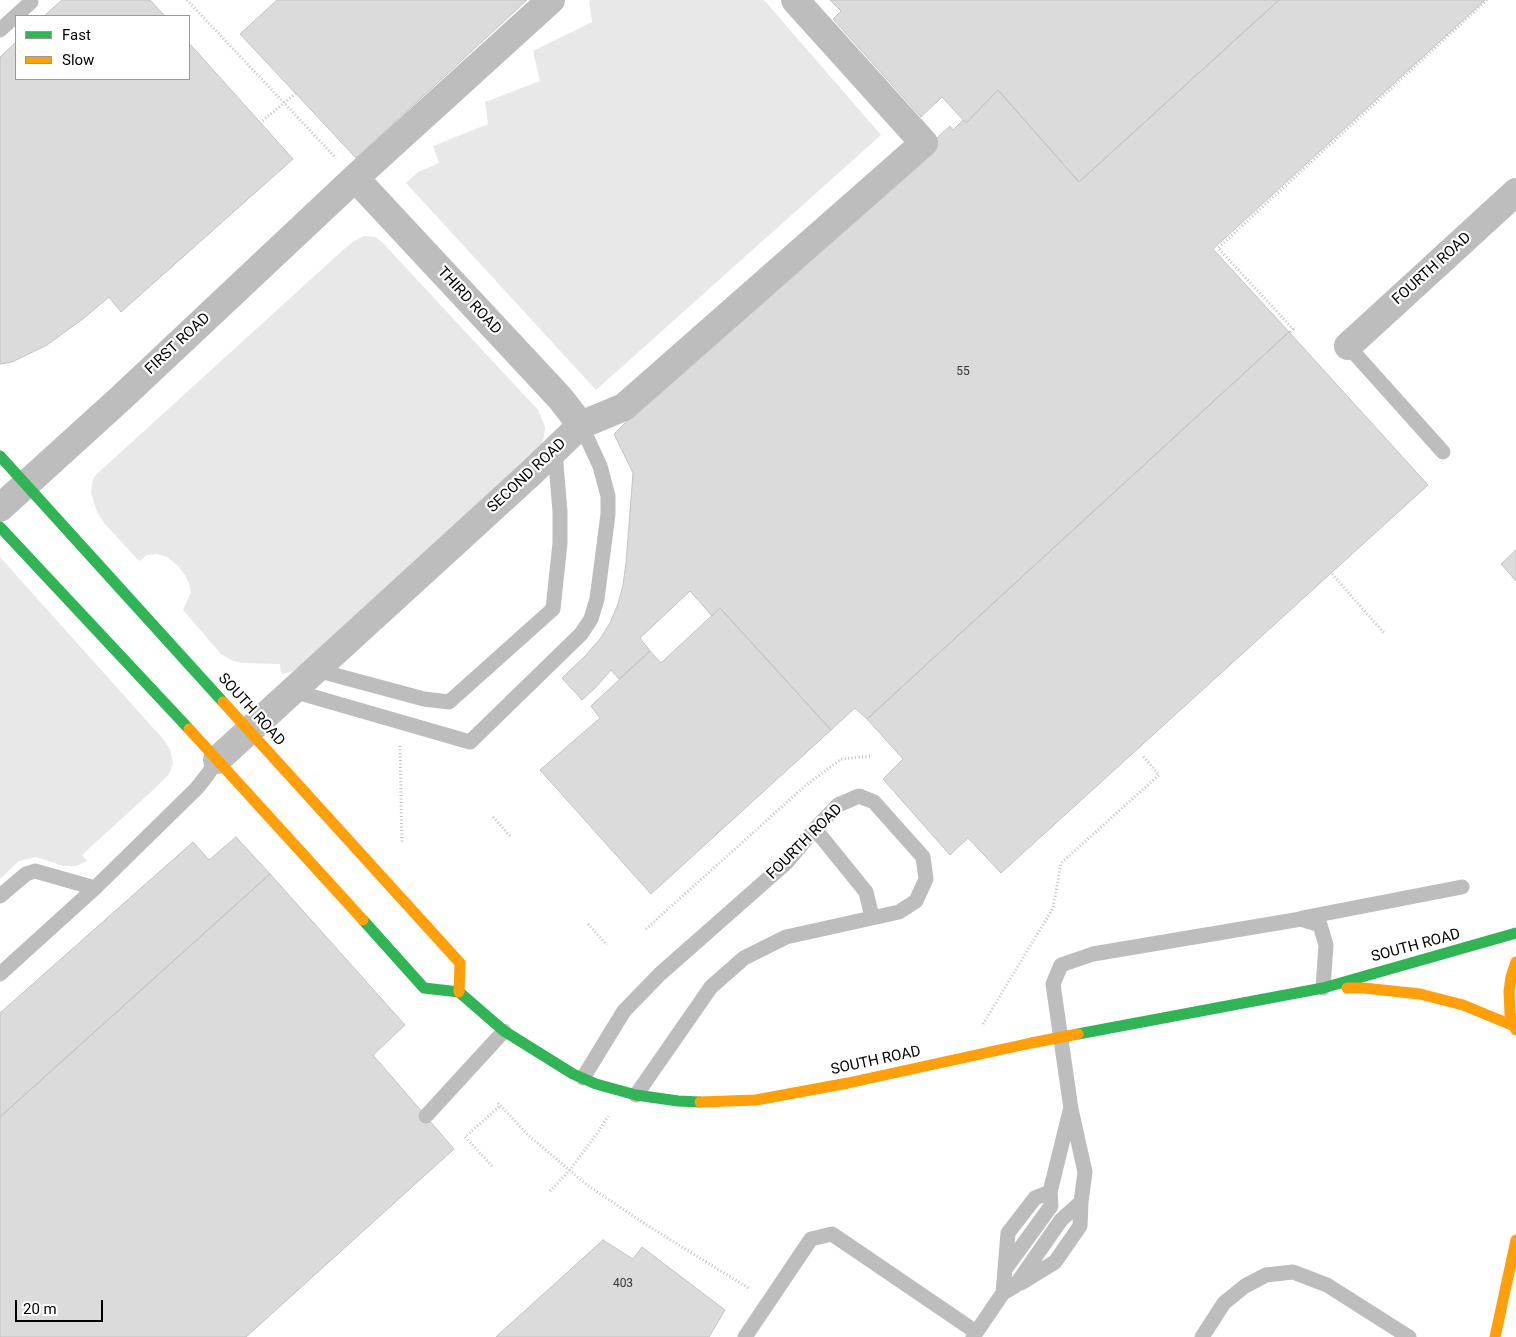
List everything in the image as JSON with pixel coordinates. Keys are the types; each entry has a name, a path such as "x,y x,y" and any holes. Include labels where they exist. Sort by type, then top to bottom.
{"street":[{"name":"FIRST ROAD","path":"0,508 128,391 354,178 551,0"},
{"name":"SECOND ROAD","path":"216,760 250,731 581,425 624,407 924,143 795,0"},
{"name":"THIRD ROAD","path":"354,178 560,398 581,425"},
{"name":"FOURTH ROAD","path":"1348,346 1516,192"},
{"name":"SOUTH ROAD","path":"0,456 460,963 459,992 504,1031 573,1074 596,1084 629,1093 686,1101 756,1100 848,1083 1061,1038 1323,988 1516,934"},
{"path":"0,527 424,988 459,992"},
{"path":"1515,1028 1510,1014 1509,991 1516,962"},
{"name":"SOUTH ROAD","path":"1323,988 1364,988 1420,994 1463,1006 1515,1028"},
{"path":"1495,1337 1516,1240"}],"lane":[{"path":"17,15 31,2"},
{"path":"0,30 15,16"},
{"path":"1348,346 1443,452"},
{"path":"293,691 470,742 581,634 591,619 597,599 608,514 608,496 600,466 581,425"},
{"path":"316,670 424,699 449,702 553,609 560,544 560,512 555,451"},
{"path":"0,974 95,888 197,788 216,760"},
{"name":"FOURTH ROAD","path":"583,1078 624,1011 660,974 787,862 838,805 859,796 874,802 923,857 926,879 916,901 899,912 786,937 744,958 711,987 629,1093"},
{"path":"815,829 866,892 872,918"},
{"path":"0,896 26,874 35,871 95,888"},
{"path":"745,1337 811,1239 832,1234 975,1335 1061,1220 1081,1202 1085,1172 1071,1109 1053,984 1061,965 1093,954 1301,919 1462,887"},
{"path":"1301,919 1320,925 1326,945 1323,988"},
{"path":"426,1116 504,1031"},
{"path":"1009,1290 1005,1269 1051,1206 1050,1192 1071,1109"},
{"path":"1202,1337 1224,1303 1245,1286 1266,1275 1293,1272 1327,1285 1409,1337"}],"path":[{"path":"187,0 354,178"},
{"path":"1290,332 1292,329 1218,248 1487,0"},
{"path":"260,123 296,94"},
{"path":"1332,574 1384,634"},
{"path":"400,740 402,844"},
{"path":"646,929 805,786 841,759 872,756"},
{"path":"980,1029 1053,908 1061,863 1159,775 1143,756"},
{"path":"493,817 510,836"},
{"path":"588,924 607,945"},
{"path":"550,1192 570,1171 629,1093"},
{"path":"492,1166 465,1137 499,1105 528,1135 587,1185 644,1224 752,1290"}],"shaded area":[{"path":"764,0 881,135 596,390 406,183 418,172 439,163 433,146 488,124 485,102 540,81 533,51 592,22 589,1"},
{"path":"364,236 375,237 382,242 538,410 545,427 544,437 541,447 299,667 291,672 281,674 280,664 241,663 221,654 183,610 191,592 185,575 167,557 157,554 147,555 139,561 105,524 97,512 91,493 92,484 94,477 99,472 343,250"},
{"path":"0,557 163,739 170,749 173,763 169,774 82,855 87,861 76,866 64,866 36,857 19,861 0,879"}],"building":[{"path":"62,0 150,0 164,15 45,15"},
{"path":"277,0 527,0 356,158 240,34"},
{"path":"830,0 1279,0 1079,182 998,90 966,123 942,97 921,117 833,19 841,11"},
{"path":"1279,0 1485,0 1213,249 1289,332 867,719 855,708 831,730 720,608 712,616 690,591 640,638 650,651 619,679 611,670 582,700 562,678 600,639 610,623 618,604 626,563 633,473 614,434 950,126 953,130 963,120 966,123 998,90 1079,182"},
{"path":"15,43 15,80 190,80 190,44 293,159 121,312 109,297 47,345 12,362 0,364 0,57"},
{"path":"1289,332 1428,485 1001,873 968,838 950,855 883,779 903,759 867,719"},
{"path":"1516,550 1516,581 1501,564"},
{"path":"720,608 831,730 651,894 540,770 600,718 591,706 650,651 661,663"},
{"path":"236,837 270,874 0,1117 0,1013 193,842 209,860"},
{"path":"270,874 405,1025 373,1055 454,1149 246,1337 0,1337 0,1117"},
{"path":"603,1240 633,1259 642,1247 725,1310 709,1337 496,1337"}],"traffic: fast":[{"path":"0,456 223,702"},
{"path":"0,527 189,729"},
{"path":"363,920 424,988 459,992 504,1031 573,1074 596,1084 636,1095 700,1102"},
{"path":"1078,1034 1323,988 1516,933"}],"traffic: slow":[{"path":"223,702 460,963 459,992"},
{"path":"189,729 363,920"},
{"path":"1516,962 1509,991 1510,1014 1516,1030"},
{"path":"1347,988 1420,994 1463,1005 1514,1026"},
{"path":"700,1102 756,1100 848,1083 1078,1034"},
{"path":"1495,1337 1516,1240"}]}
